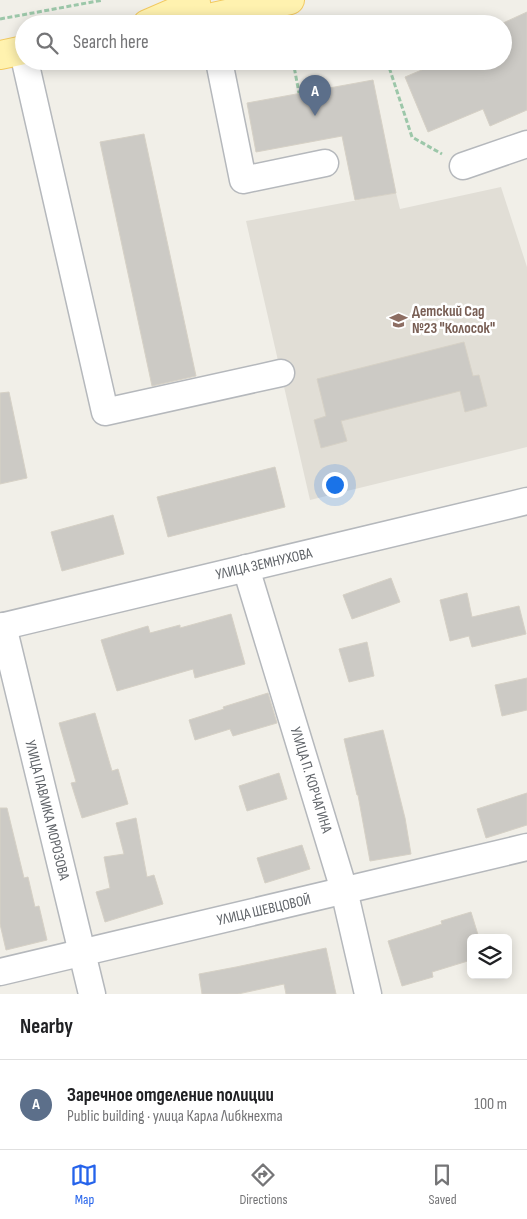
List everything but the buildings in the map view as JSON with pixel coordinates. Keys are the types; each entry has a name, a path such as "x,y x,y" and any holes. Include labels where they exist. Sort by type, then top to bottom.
{"main road":[{"path":"208,14 290,0"}],"street":[{"path":"23,70 104,412 281,373"},
{"path":"221,70 243,180 325,162"},
{"path":"463,166 527,144"},
{"name":"УЛИЦА ЗЕМНУХОВА","path":"1,626 527,501"},
{"name":"УЛИЦА П. КОРЧАГИНА","path":"246,568 344,890 368,994"},
{"name":"УЛИЦА ПАВЛИКА МОРОЗОВА","path":"1,626 92,994"},
{"name":"УЛИЦА ШЕВЦОВОЙ","path":"0,972 527,847"}],"path":[{"path":"22,15 103,0"},
{"path":"0,19 15,16"},
{"path":"295,70 299,94"},
{"path":"390,70 412,137 463,166"}],"shaded area":[{"name":"Детский Сад №23 \"Колосок\"","path":"501,187 527,267 527,447 310,500 246,221 396,193 400,209"}],"place":[{"name":"Заречное отделение полиции","path":"315,116"},
{"name":"Детский Сад №23 \"Колосок\"","path":"398,320"}]}
